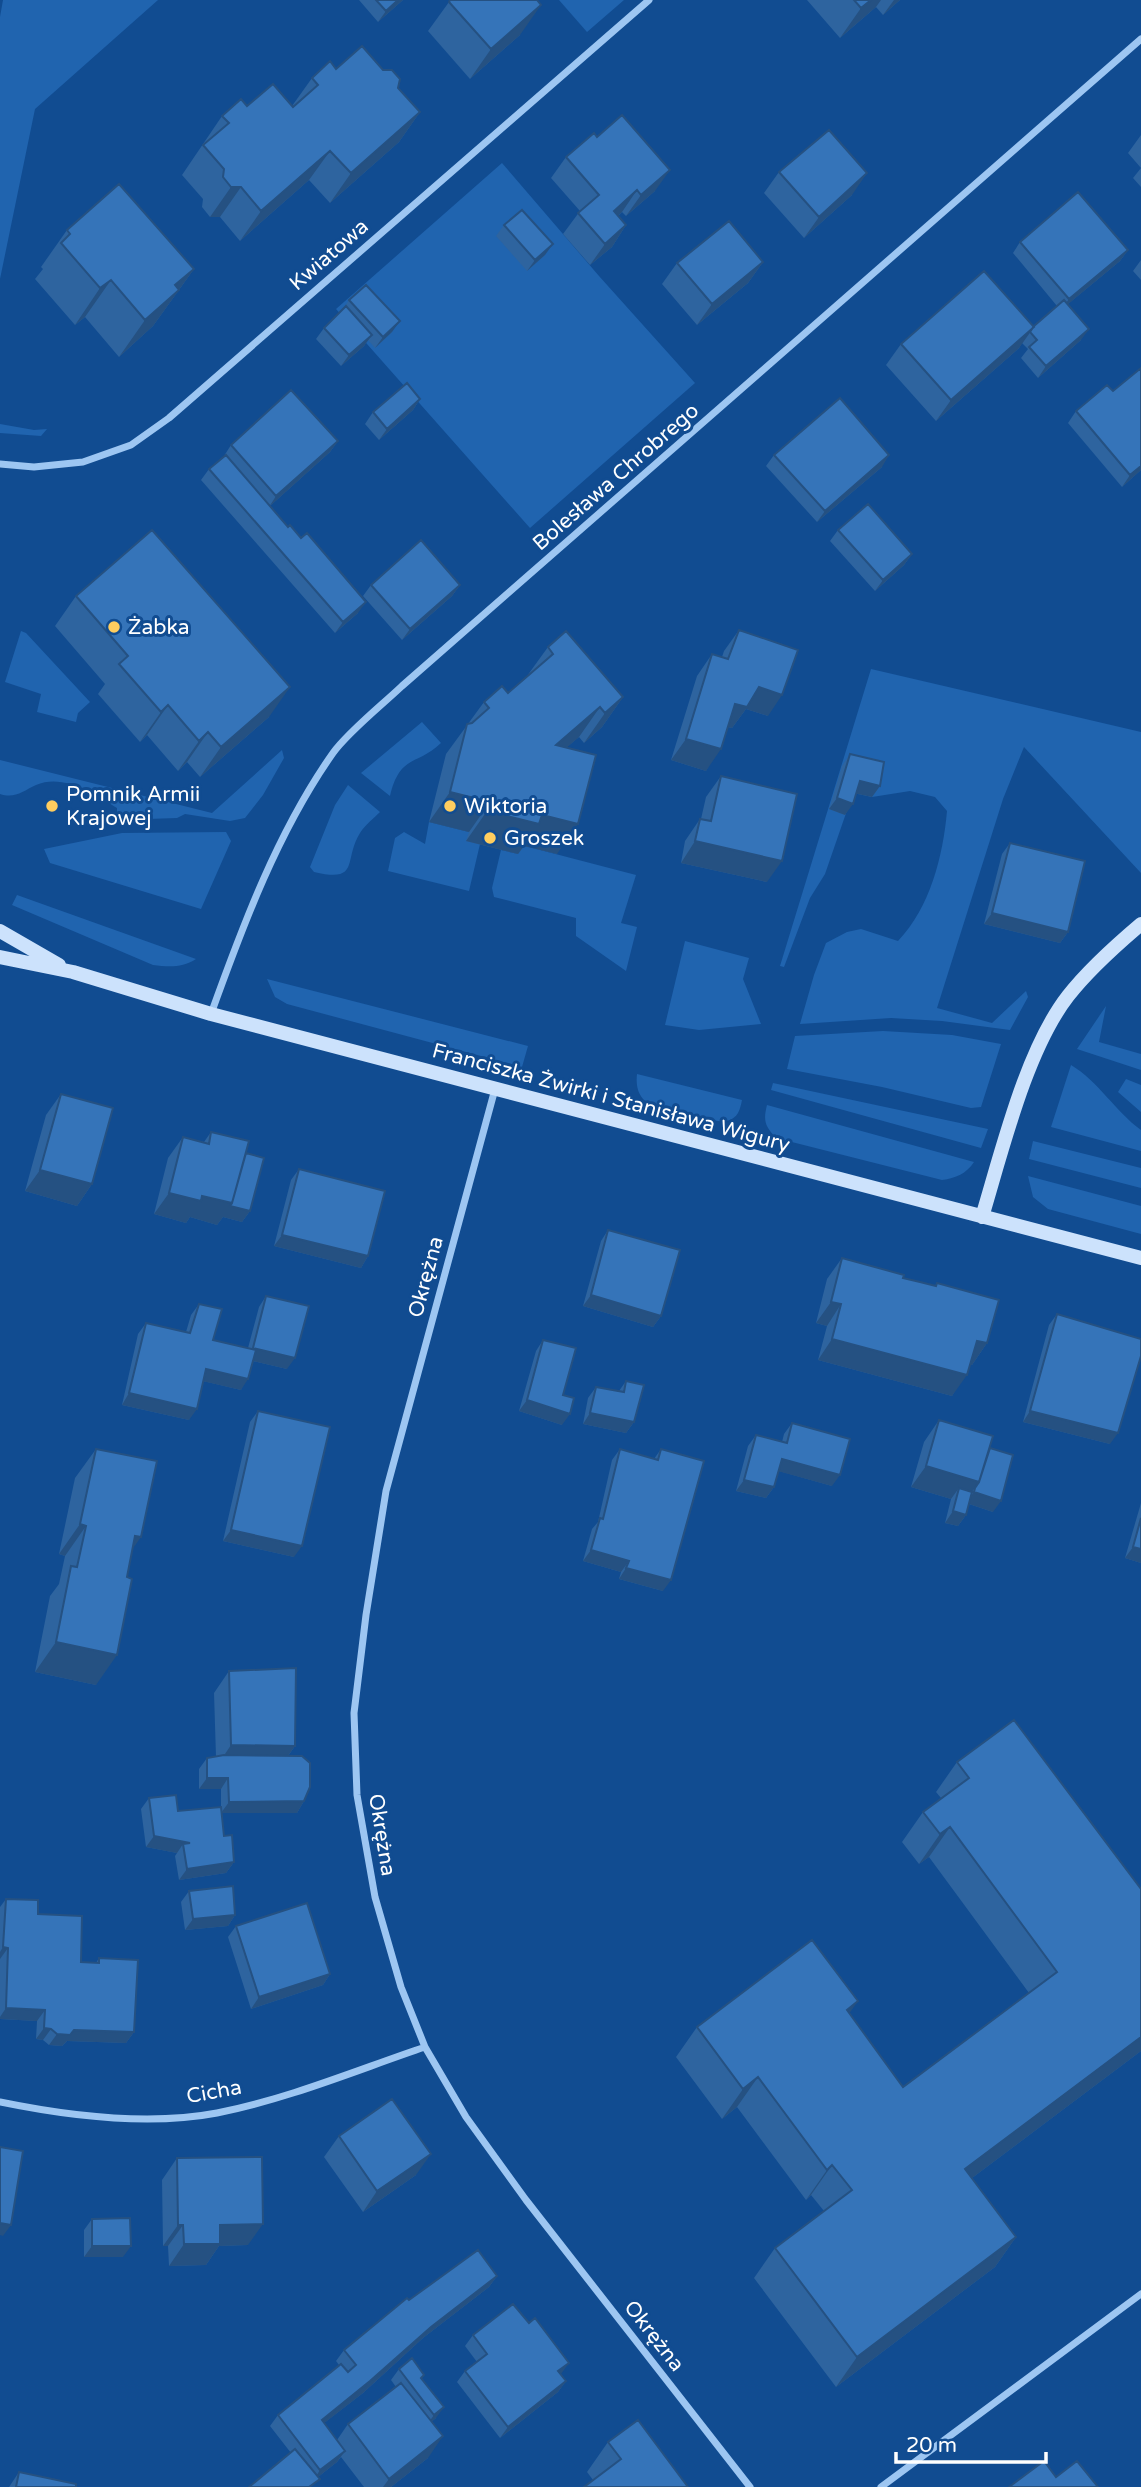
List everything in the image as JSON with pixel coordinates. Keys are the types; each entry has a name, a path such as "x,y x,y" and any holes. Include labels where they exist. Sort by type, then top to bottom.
{"street":[{"name":"Kwiatowa","path":"0,464 34,467 83,462 131,445 169,418 649,0"},
{"name":"Bolesława Chrobrego","path":"211,1014 237,941 264,878 302,804 335,751 402,686 1141,39"},
{"path":"982,1217 1019,1099 1042,1040 1067,997 1107,953 1141,924"},
{"name":"Franciszka Żwirki i Stanisława Wigury","path":"0,931 73,972"},
{"name":"Franciszka Żwirki i Stanisława Wigury","path":"0,957 73,972 211,1014 1141,1258"},
{"name":"Okrężna","path":"495,1089 386,1492 366,1615 354,1713 357,1795 375,1897 401,1987 425,2047 466,2117 526,2200 750,2487"},
{"name":"Cicha","path":"0,2102 49,2112 150,2118 216,2113 277,2097 425,2047"},
{"path":"881,2487 1141,2294"}],"shaded area":[{"path":"3,0 158,0 35,109 0,279 0,17"},
{"path":"559,0 624,0 587,32"},
{"path":"502,163 695,383 530,528 336,309"},
{"path":"0,424 34,430 47,429 41,436 0,433"},
{"path":"21,631 26,633 90,702 78,713 76,722 37,712 41,694 5,682"},
{"path":"871,669 1141,732 1141,873 1024,747 1003,799 937,1008 992,1023 1026,991 1028,997 1010,1030 942,1021 891,1018 800,1024 826,943 847,932 861,929 898,941 919,913 927,897 942,846 947,811 935,797 910,791 872,797 853,793 825,874 810,898 784,967 780,966"},
{"path":"422,722 441,743 404,767 390,796 361,773"},
{"path":"282,750 284,758 263,795 245,818 230,821 185,814 177,818 117,820 117,808 68,783 46,782 15,795 0,794 0,760 212,813"},
{"path":"348,785 380,812 360,833 345,872 329,875 314,872 310,867 335,805"},
{"path":"429,822 469,832 480,844 469,891 388,871 395,838 404,832 425,844"},
{"path":"226,832 231,841 201,909 50,863 44,849 122,833"},
{"path":"521,845 636,875 621,923 637,927 626,971 576,936 576,918 494,897 492,888 501,850 518,854"},
{"path":"17,895 196,959 175,966 153,965 12,905"},
{"path":"685,941 749,958 743,979 761,1024 699,1030 665,1025"},
{"path":"267,979 528,1046 522,1067 287,1004 275,997"},
{"path":"1106,1006 1099,1042 1141,1054 1141,1070 1077,1049"},
{"path":"883,1031 952,1035 1001,1044 981,1107 971,1108 787,1069 795,1036"},
{"path":"1071,1065 1090,1079 1141,1130 1141,1151 1051,1127"},
{"path":"637,1074 742,1100 736,1116 727,1121 670,1110 643,1099 637,1087"},
{"path":"1126,1079 1141,1085 1141,1112 1118,1092"},
{"path":"773,1083 988,1129 981,1148 771,1090"},
{"path":"767,1105 974,1162 960,1175 942,1180 776,1138 766,1123"},
{"path":"1033,1141 1141,1168 1141,1188 1029,1159"},
{"path":"1028,1176 1141,1206 1141,1234 1048,1209 1033,1197"}],"building":[{"path":"376,0 398,0 386,11"},
{"path":"450,0 537,0 541,5 491,49"},
{"path":"854,0 871,0 861,8"},
{"path":"362,46 383,70 392,70 400,79 398,88 420,112 351,173 330,151 261,211 241,187 231,187 223,177 224,169 203,145 229,123 222,116 241,99 247,106 273,84 293,107 318,85 312,78 330,61 336,69"},
{"path":"622,115 670,170 641,195 637,190 614,211 626,225 605,244 578,213 599,195 566,157 594,133 597,137"},
{"path":"829,130 867,173 819,217 779,172"},
{"path":"119,184 194,269 175,285 179,290 145,320 111,280 100,288 61,243 70,234 67,230"},
{"path":"1078,192 1128,250 1069,299 1020,242"},
{"path":"522,210 553,244 535,260 504,225"},
{"path":"729,221 763,262 712,304 677,263"},
{"path":"984,271 1034,327 951,400 901,344"},
{"path":"366,285 400,321 383,337 349,300"},
{"path":"1064,300 1089,329 1046,366 1029,347 1037,340 1030,332"},
{"path":"346,306 372,335 349,355 324,328"},
{"path":"1141,368 1141,466 1130,475 1076,411 1107,385 1113,391"},
{"path":"407,383 420,399 387,429 373,412"},
{"path":"291,390 338,441 276,496 231,445"},
{"path":"840,398 889,455 825,511 774,455"},
{"path":"226,455 288,527 290,525 301,538 307,533 366,602 343,622 209,469"},
{"path":"868,504 912,554 883,580 838,530"},
{"path":"152,530 290,687 221,747 208,732 199,741 168,705 161,712 119,664 128,656 76,596"},
{"path":"421,540 460,585 410,629 371,585"},
{"path":"739,630 798,650 782,695 759,687 747,707 735,704 721,749 686,739 712,654 728,659"},
{"path":"566,631 623,697 605,713 600,707 556,745 596,755 578,824 542,815 539,824 487,811 490,802 450,792 467,724 472,723 489,708 484,702 502,686 508,693 553,654 548,647"},
{"path":"850,754 884,762 880,786 860,781 853,804 837,798"},
{"path":"721,776 797,794 782,861 695,841 700,819 711,821"},
{"path":"1010,843 1085,861 1068,932 992,913"},
{"path":"61,1094 113,1108 92,1184 40,1170"},
{"path":"211,1132 249,1141 232,1203 202,1196 201,1201 169,1193 183,1137 209,1144"},
{"path":"246,1153 264,1158 250,1211 230,1206"},
{"path":"299,1169 385,1191 368,1256 282,1235"},
{"path":"608,1230 680,1250 661,1316 591,1295"},
{"path":"842,1258 904,1275 903,1278 936,1286 937,1283 999,1300 987,1343 977,1341 967,1375 832,1339 841,1304 831,1302"},
{"path":"266,1296 309,1306 295,1358 253,1348"},
{"path":"199,1304 222,1309 213,1340 256,1350 248,1379 206,1369 197,1409 129,1393 146,1323 190,1333"},
{"path":"1057,1314 1141,1339 1141,1356 1118,1433 1030,1411"},
{"path":"543,1340 576,1348 563,1395 574,1398 570,1414 527,1400"},
{"path":"626,1381 644,1385 634,1422 590,1413 596,1387 624,1392"},
{"path":"258,1411 330,1427 302,1546 231,1530"},
{"path":"939,1420 993,1436 979,1482 926,1466"},
{"path":"792,1423 850,1439 840,1475 782,1459 774,1487 744,1480 756,1435 787,1443"},
{"path":"990,1448 1013,1455 1001,1501 974,1492"},
{"path":"96,1449 157,1461 141,1537 135,1536 127,1577 132,1579 117,1655 56,1642 71,1566 77,1567 86,1526 80,1524"},
{"path":"620,1449 658,1460 661,1449 704,1461 671,1580 626,1568 629,1561 591,1550 600,1518 603,1519"},
{"path":"959,1488 972,1492 966,1515 953,1511"},
{"path":"1141,1518 1141,1549 1133,1547"},
{"path":"296,1668 295,1746 231,1745 229,1671"},
{"path":"1014,1720 1141,1889 1141,2037 965,2169 1016,2237 857,2357 775,2248 852,2190 832,2165 827,2170 758,2077 743,2089 697,2027 812,1940 858,2001 847,2010 903,2087 1057,1972 950,1827 940,1834 923,1812 969,1778 957,1762"},
{"path":"224,1755 302,1756 310,1763 310,1787 304,1801 229,1802 228,1778 207,1778 207,1758"},
{"path":"176,1795 178,1811 221,1807 224,1836 232,1835 234,1862 187,1869 183,1844 190,1843 154,1836 149,1798"},
{"path":"233,1886 235,1915 193,1919 189,1891"},
{"path":"6,1899 38,1900 38,1914 82,1916 81,1962 99,1963 99,1958 138,1960 134,2032 74,2030 70,2035 57,2034 44,2028 45,2010 6,2008 8,1948 3,1947"},
{"path":"307,1903 330,1974 259,1997 236,1926"},
{"path":"392,2099 431,2154 377,2191 339,2136"},
{"path":"0,2147 23,2151 11,2225 0,2223"},
{"path":"262,2157 263,2224 220,2225 220,2244 184,2244 183,2225 178,2225 177,2158"},
{"path":"130,2218 131,2246 92,2246 92,2219"},
{"path":"478,2250 497,2276 431,2327 322,2420 345,2451 320,2470 278,2415 341,2364 348,2372 356,2365 344,2350 407,2298 409,2300"},
{"path":"513,2304 529,2323 535,2318 569,2363 558,2371 566,2381 508,2427 465,2371 487,2354 473,2335"},
{"path":"412,2358 424,2375 421,2378 444,2407 434,2415 399,2369"},
{"path":"401,2383 443,2436 389,2479 348,2424"},
{"path":"638,2420 688,2487 584,2487 621,2459 608,2442"},
{"path":"295,2449 320,2479 309,2487 249,2487"},
{"path":"1044,2461 1056,2477 1077,2461 1098,2487 1009,2487"},
{"path":"19,2472 76,2484 76,2487 16,2487"}],"place":[{"name":"Żabka","path":"114,627"},
{"name":"Pomnik Armii Krajowej","path":"52,806"},
{"name":"Wiktoria","path":"450,806"},
{"name":"Groszek","path":"490,838"}]}
